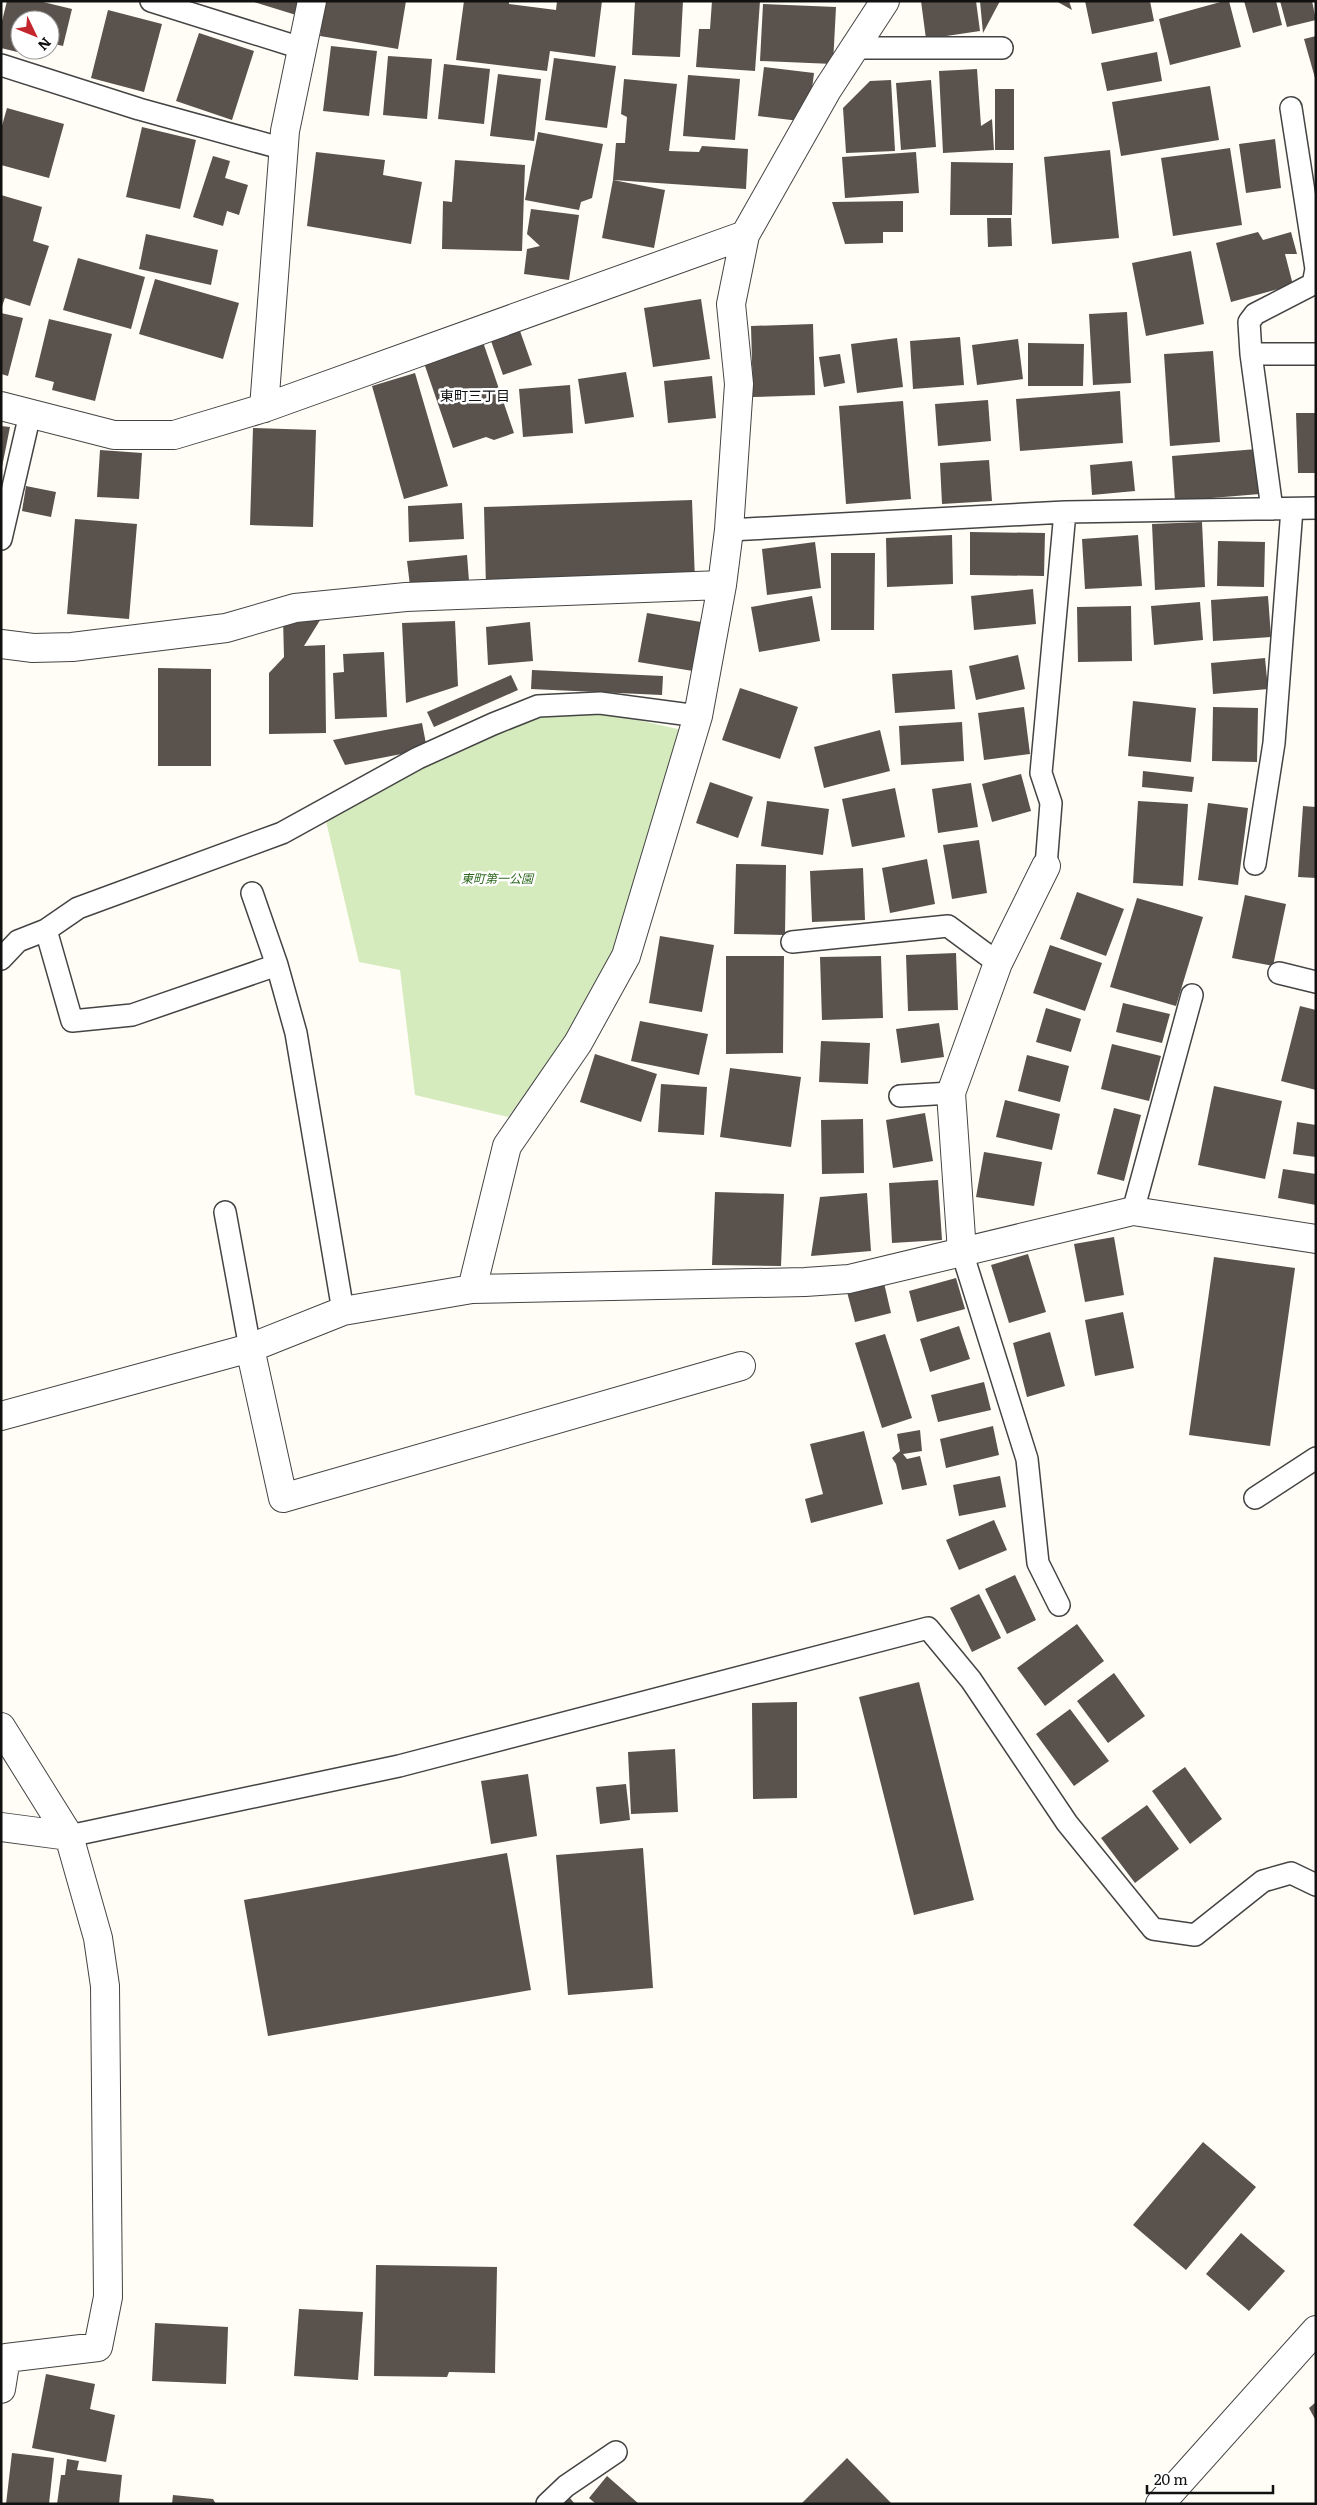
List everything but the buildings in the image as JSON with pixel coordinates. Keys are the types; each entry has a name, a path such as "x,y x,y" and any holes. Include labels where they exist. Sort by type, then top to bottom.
{"street":[{"path":"264,408 285,131 312,1"},
{"path":"472,1289 506,1146 578,1043 626,956 698,716 722,585 729,530 739,384 731,304 745,235 852,48 885,1"},
{"path":"1,406 114,435 174,435 264,408 745,235"},
{"path":"1,644 33,648 72,647 226,628 295,608 406,597 722,585"},
{"path":"962,1252 951,1093 998,963 1046,866"},
{"path":"1,1416 250,1348 343,1311 472,1289 814,1282 849,1279 1133,1211 1316,1239"},
{"path":"250,1348 283,1498 741,1366"},
{"path":"1,1727 69,1836 98,1938 105,1986 108,2297 98,2347 6,2358 1,2389"},
{"path":"1,1827 69,1836"},
{"path":"1160,2504 1316,2330"}],"lane":[{"path":"151,1 302,48"},
{"path":"852,48 1002,48"},
{"path":"1,65 139,109 284,149"},
{"path":"1255,864 1274,743 1282,509 1251,354 1249,322 1256,314 1313,284 1316,269 1291,108"},
{"path":"1251,354 1316,354"},
{"path":"1,540 30,414"},
{"path":"729,530 1065,512 1316,508"},
{"path":"1046,866 1051,804 1041,773 1065,512"},
{"path":"1,959 18,941 46,930 78,908 282,833 418,758 538,706 600,703 698,716"},
{"path":"252,893 277,965 296,1033 343,1311"},
{"path":"792,942 948,926 998,963"},
{"path":"46,930 72,1021 132,1015 277,965"},
{"path":"1279,973 1316,982"},
{"path":"1133,1211 1192,995"},
{"path":"900,1096 951,1093"},
{"path":"225,1212 250,1348"},
{"path":"962,1252 1027,1459 1038,1563 1059,1605"},
{"path":"1255,1498 1316,1458"},
{"path":"69,1836 399,1766 928,1628 971,1680 1067,1823 1153,1929 1195,1936 1263,1881 1291,1873 1316,1885"},
{"path":"547,2504 566,2486 616,2452"}],"green space":[{"name":"東町第一公園","path":"598,711 682,730 611,959 565,1039 508,1117 415,1095 400,970 359,962 326,821 469,740 528,716"}],"district":[{"name":"東町三丁目","path":"475,395"}]}
